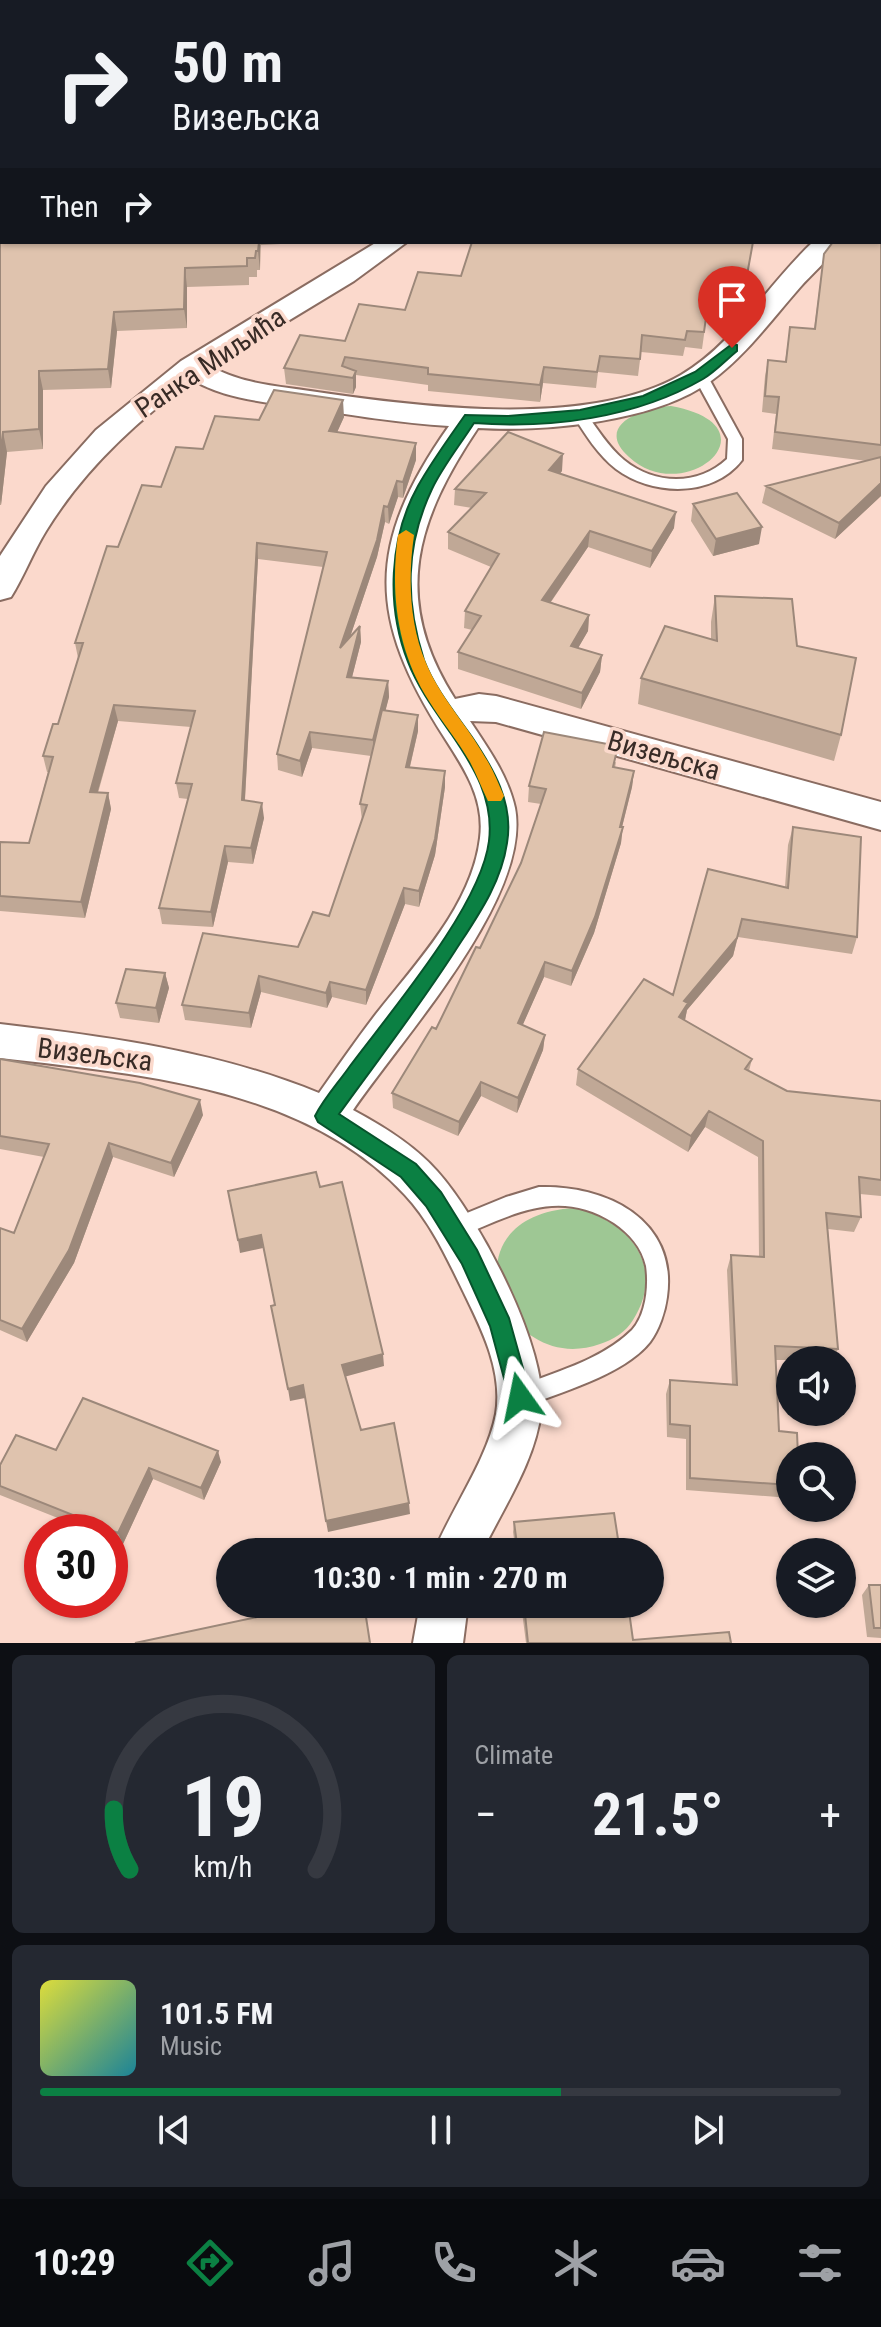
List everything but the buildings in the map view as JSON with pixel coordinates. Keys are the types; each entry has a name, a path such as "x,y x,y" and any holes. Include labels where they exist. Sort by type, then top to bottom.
{"street":[{"name":"Ранка Миљића","path":"0,589 31,531 84,462 133,412 191,367 391,244"},
{"path":"191,367 219,383 242,389 470,418 507,421 580,415 648,399 700,375 732,348 826,244"},
{"path":"326,1116 425,980 479,899 490,875 498,842 499,814 494,793 479,761 416,661 402,598 403,544 424,488 470,418"},
{"name":"Визељска","path":"446,713 479,707 496,709 881,816"},
{"name":"Визељска","path":"0,1041 173,1064 248,1085 326,1116 408,1170 453,1229 501,1325 520,1397 504,1455 465,1538"},
{"path":"438,1643 442,1618"}],"lane":[{"path":"580,415 608,454 626,469 650,480 672,485 712,478 734,460 735,439 700,375"},
{"path":"453,1229 539,1197 585,1199 621,1213 636,1227 657,1258 659,1291 641,1336 614,1357 520,1397"}],"green space":[{"path":"671,406 703,416 718,430 720,445 712,458 696,469 675,474 651,471 629,457 619,446 617,436 619,427 636,414"},
{"path":"575,1208 612,1223 626,1235 644,1264 646,1282 633,1320 623,1332 600,1344 565,1348 536,1338 513,1318 500,1292 497,1263 508,1237 533,1217"}],"slow traffic":[{"path":"406,535 401,569 402,598 416,661 434,695 479,761 495,796"}],"route":[{"path":"520,1397 512,1359 490,1299 469,1257 433,1199 408,1170 326,1116 425,980 479,899 490,875 498,842 499,814 494,793 479,761 434,695 416,661 402,598 403,544 424,488 470,418 537,420 615,408 672,391 700,375 732,348"}]}
